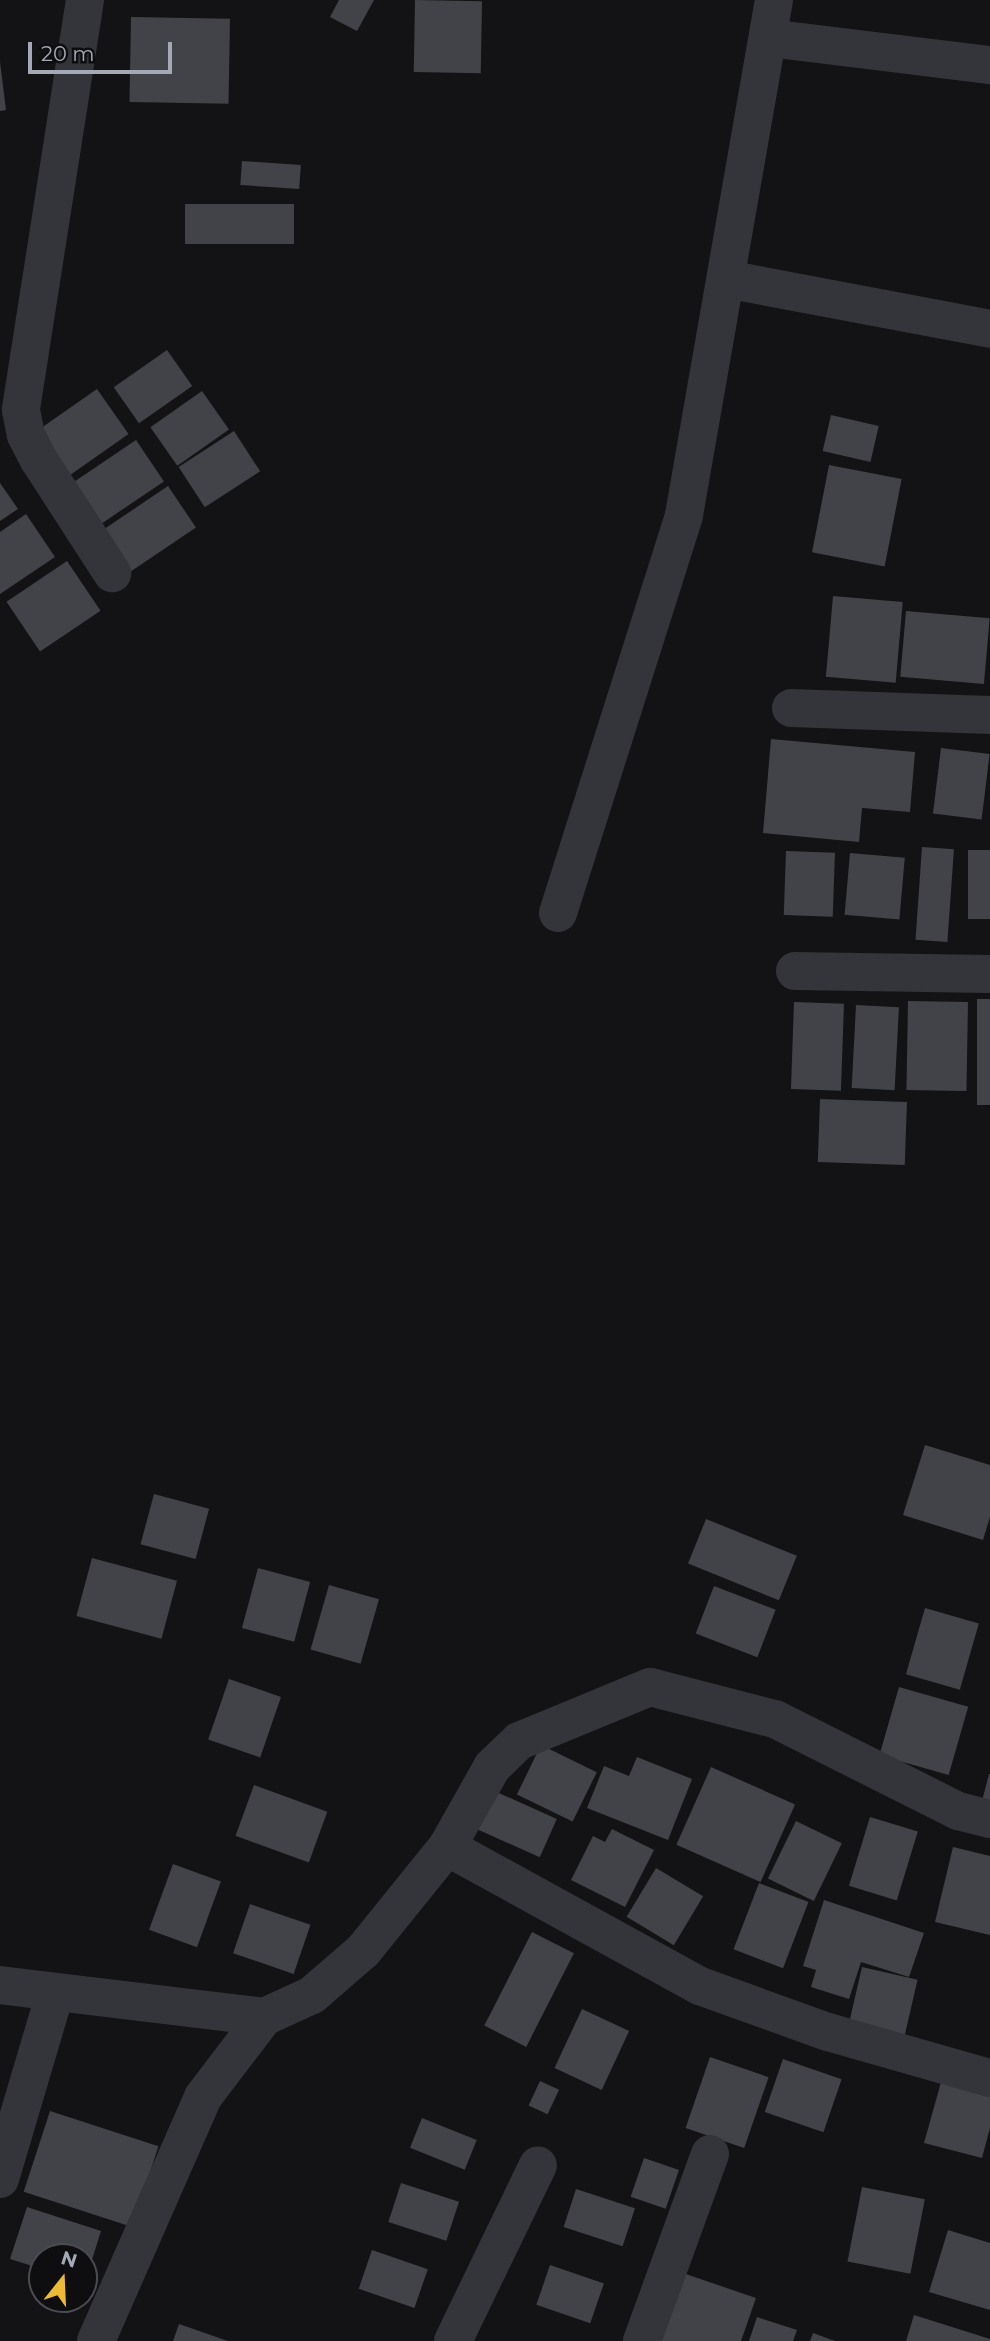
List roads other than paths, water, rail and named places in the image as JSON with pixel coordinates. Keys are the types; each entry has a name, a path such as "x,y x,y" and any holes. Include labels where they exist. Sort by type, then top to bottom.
{"street":[{"path":"85,0 21,410 26,435 39,460 112,573"},
{"path":"558,912 684,514 774,0"},
{"path":"769,38 990,65"},
{"path":"726,279 990,329"},
{"path":"791,708 990,715"},
{"path":"795,971 990,974"},
{"path":"96,2341 202,2097 264,2017 312,1995 363,1951 447,1847 492,1767 519,1741 650,1687 775,1718 958,1811 990,1819"},
{"path":"447,1847 700,1986 828,2032 990,2078"},
{"path":"0,1985 264,2017"},
{"path":"0,2179 55,1993"},
{"path":"642,2341 710,2154"},
{"path":"453,2341 538,2165"}]}
